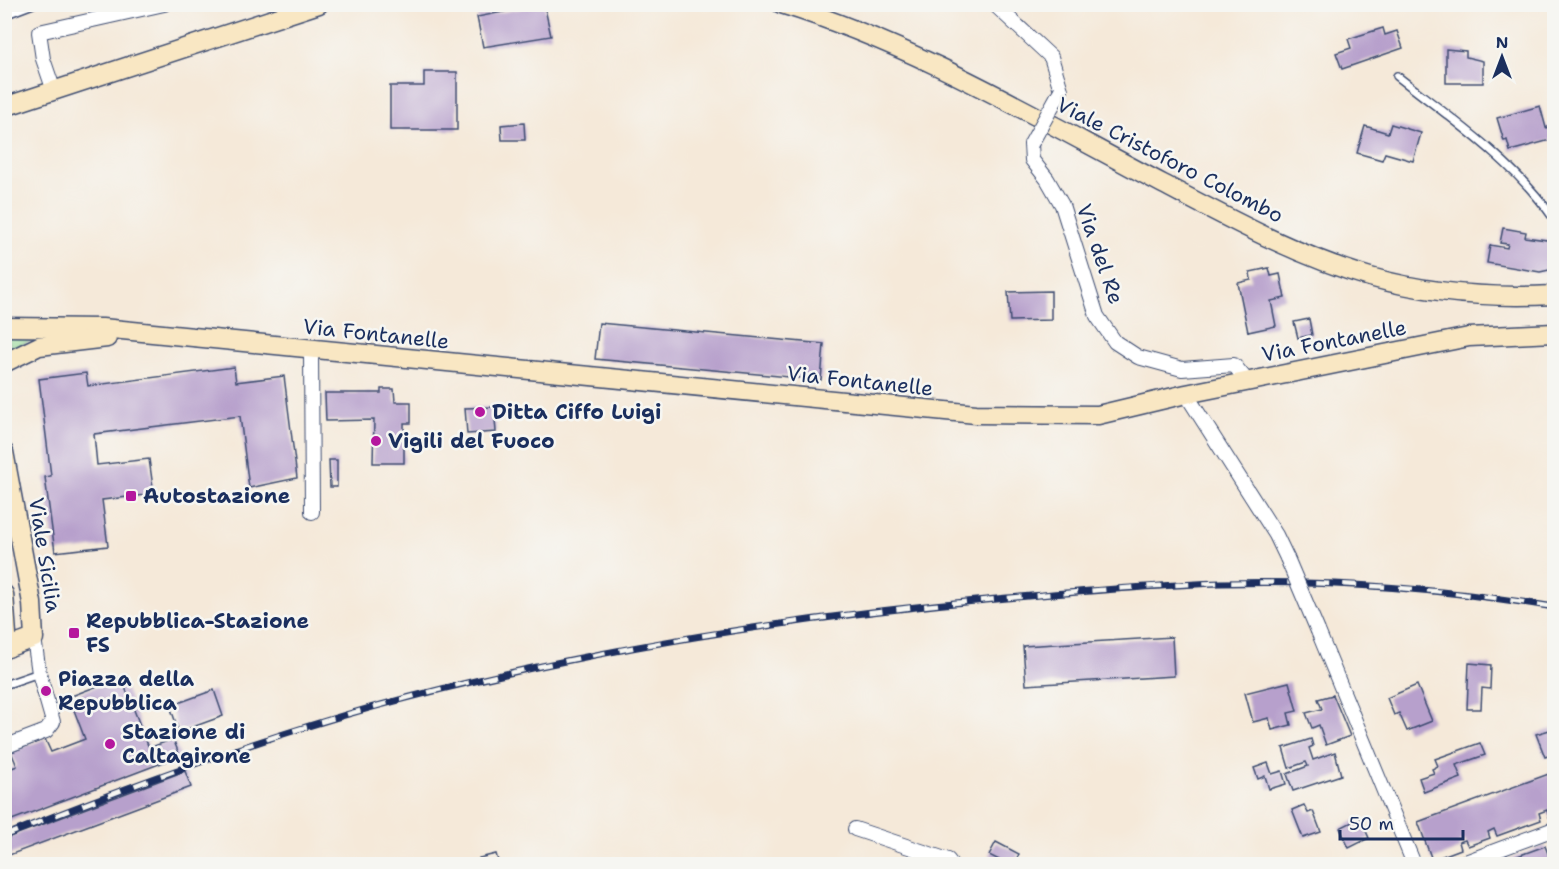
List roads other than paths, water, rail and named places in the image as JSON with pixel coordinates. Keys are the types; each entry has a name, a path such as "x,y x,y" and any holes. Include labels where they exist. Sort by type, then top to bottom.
{"street":[{"path":"54,91 43,58 39,32 164,4"},
{"name":"Viale Cristoforo Colombo","path":"781,4 882,42 979,87 1235,222 1311,257 1370,277 1428,290 1510,297 1554,295"},
{"name":"Via del Re","path":"994,4 1051,57 1061,90 1031,144 1032,160 1047,178 1062,205 1097,316 1115,342 1138,357 1182,369 1234,365 1248,382"},
{"path":"4,107 313,5"},
{"path":"4,327 102,328 156,334"},
{"name":"Via Fontanelle","path":"156,334 976,414 1098,415 1186,394 1469,337 1554,333"},
{"path":"4,363 39,346 156,334"},
{"path":"312,350 312,513"},
{"path":"1186,394 1276,536 1287,558 1414,864"},
{"name":"Viale Sicilia","path":"4,452 32,603 34,638 6,648 4,594"},
{"path":"4,747 46,730 52,725 53,716 39,673 34,638"},
{"path":"855,829 948,860 951,864"},
{"path":"1461,864 1554,829"}],"lane":[{"path":"4,15 33,4"},
{"path":"1397,76 1459,124 1518,176 1538,196 1554,219"},
{"path":"4,685 39,673"}],"railway":[{"path":"4,836 187,767 279,735 373,707 608,652 767,626 1007,598 1221,583 1263,582 1389,587 1472,595 1554,607"}],"place":[{"name":"Ditta Ciffo Luigi","path":"480,412"},
{"name":"Vigili del Fuoco","path":"376,441"},
{"name":"Autostazione","path":"131,496"},
{"name":"Repubblica-Stazione FS","path":"74,633"},
{"name":"Piazza della Repubblica","path":"46,691"},
{"name":"Stazione di Caltagirone","path":"110,744"}]}
